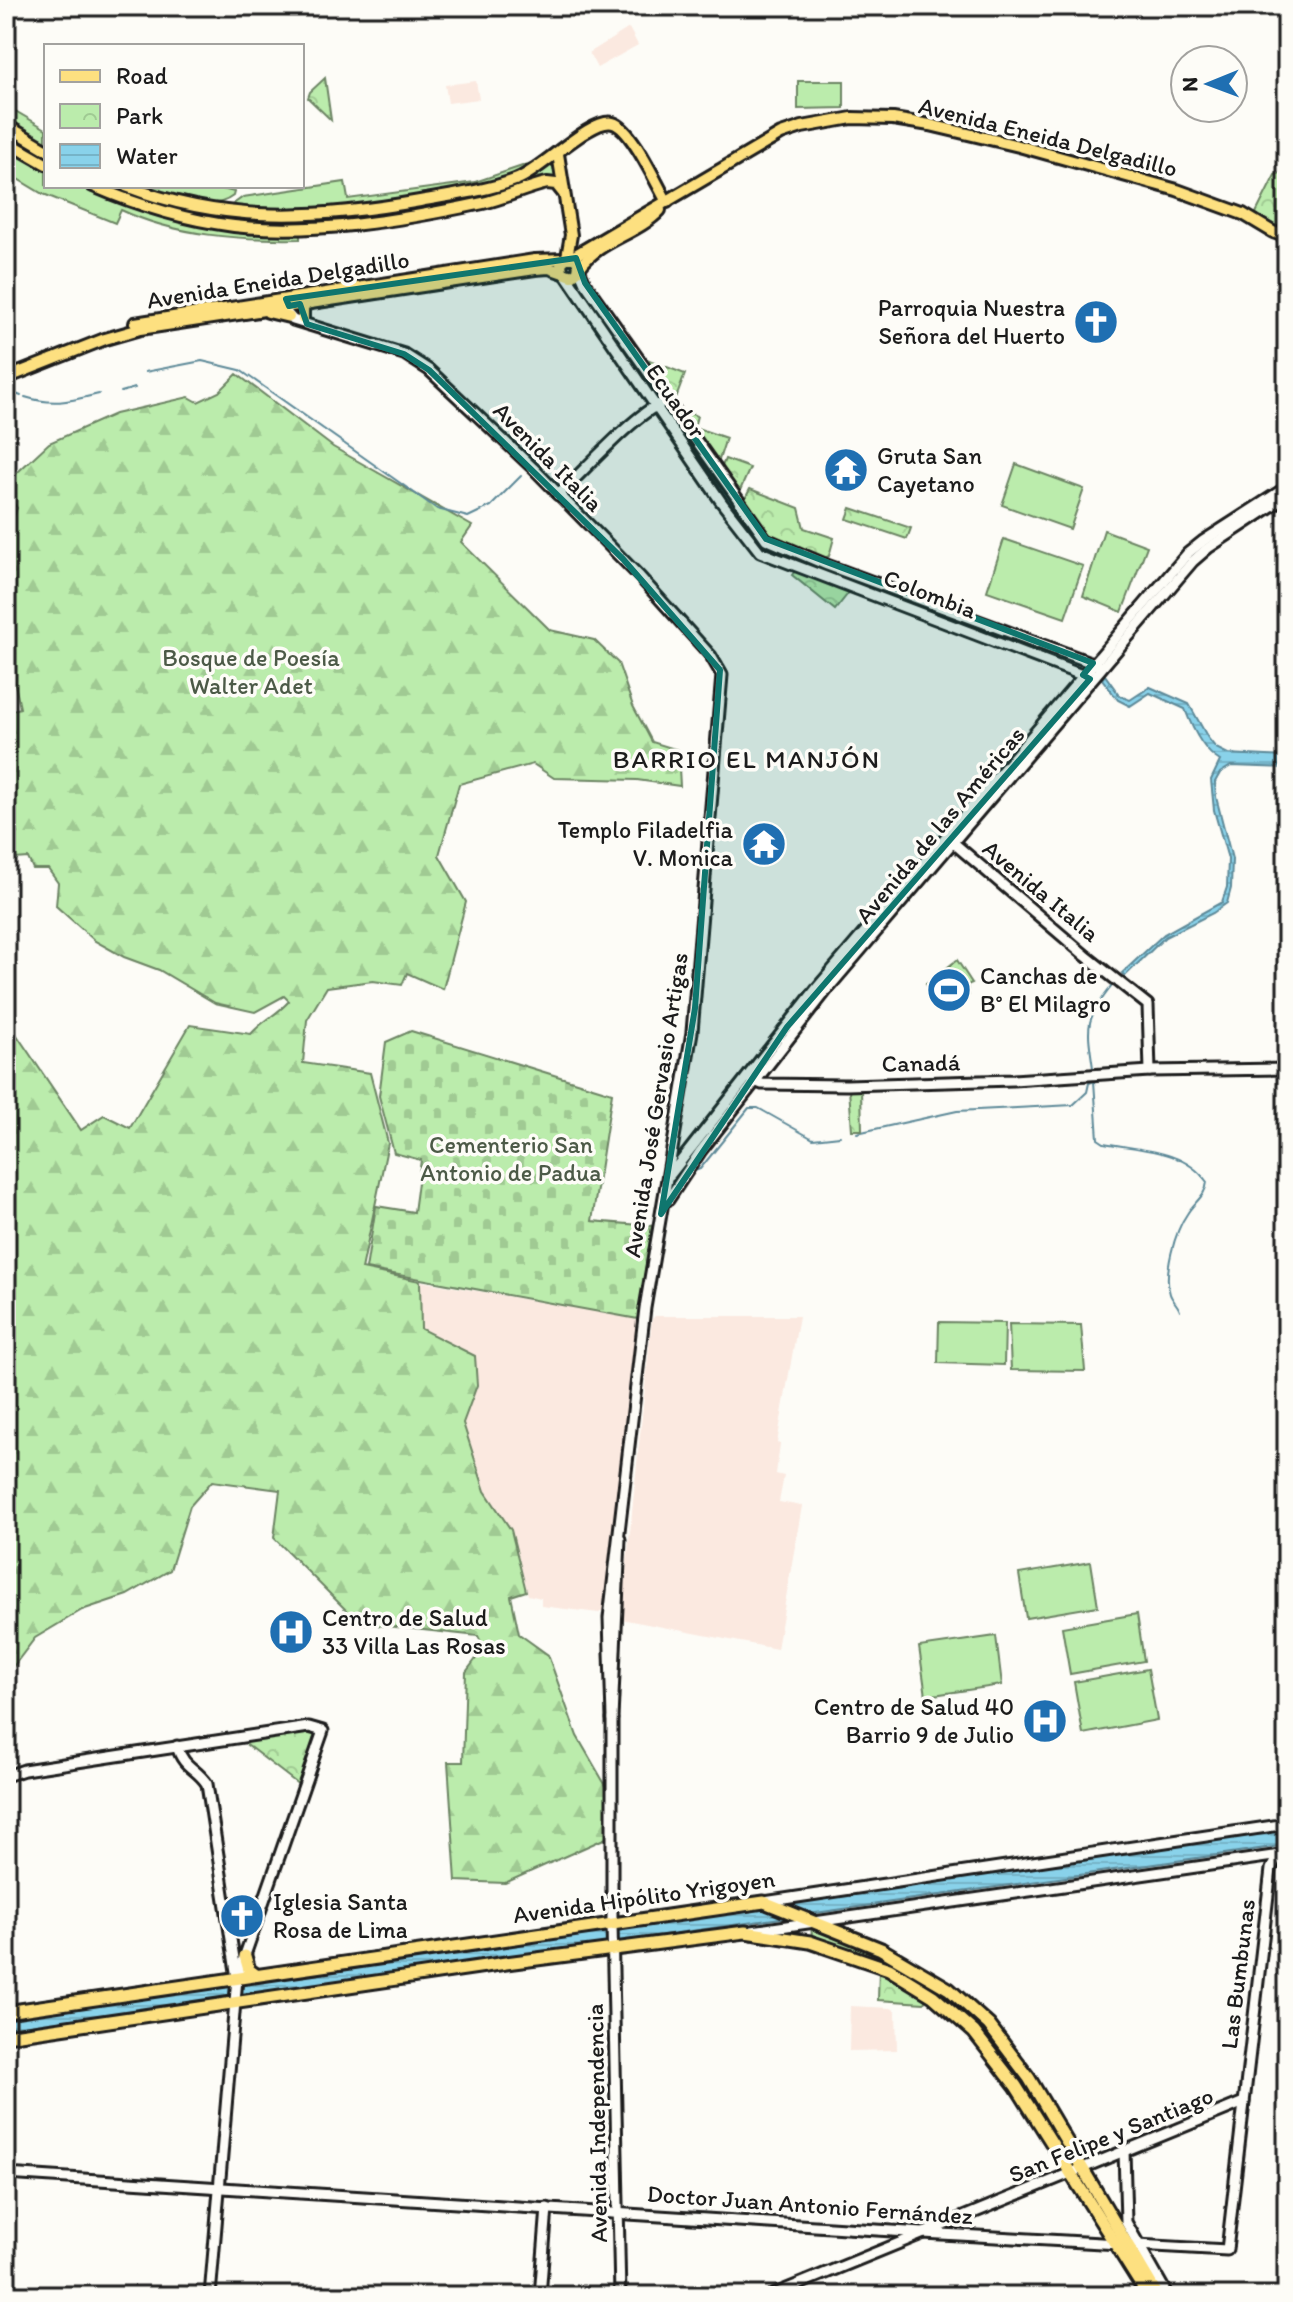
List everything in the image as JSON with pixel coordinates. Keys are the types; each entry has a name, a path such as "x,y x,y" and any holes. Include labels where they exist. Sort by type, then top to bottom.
{"highway":[{"name":"Avenida Hipólito Yrigoyen","path":"6,2012 770,1904"},
{"path":"770,1904 903,1960 949,1989 974,2010 1016,2059 1077,2169"},
{"path":"808,1919 806,1930 810,1942"},
{"name":"Avenida Hipólito Yrigoyen","path":"6,2036 745,1932"},
{"path":"745,1932 810,1942 885,1966 955,2013 1003,2067 1077,2169 1158,2296"},
{"path":"245,1956 249,1970 256,1975"},
{"path":"1127,2244 1146,2296"}],"main road":[{"name":"Avenida Eneida Delgadillo","path":"6,378 105,339 140,329 262,311 535,260 568,258 788,132 820,123 869,117 930,125 1114,171 1234,210 1287,237"},
{"path":"132,188 178,202 241,214 323,214 404,204 487,188 528,175 596,126 608,122 626,132 667,202"},
{"path":"6,125 44,148"},
{"path":"6,141 44,163"},
{"path":"558,154 571,235 568,258 561,266 564,273 574,275 580,268 578,261 568,258"},
{"path":"99,188 175,214 220,224 262,228 318,227 403,216 484,202 547,183 559,186 564,194"},
{"name":"Avenida Eneida Delgadillo","path":"580,268 589,256 651,219 667,202"},
{"name":"Ecuador","path":"580,268 585,283 766,539 827,565 1097,665"},
{"name":"Avenida Eneida Delgadillo","path":"6,372 129,324 286,306 535,269 564,273"},
{"name":"Ecuador","path":"564,273 756,548"},
{"path":"305,322 303,309 307,303"},
{"name":"Avenida Italia","path":"286,306 305,322 404,354 419,362 558,495 680,621 715,661 722,675"},
{"path":"558,495 655,405 669,401"},
{"name":"Avenida de las Américas","path":"1097,665 1196,546 1287,487"},
{"name":"Avenida de las Américas","path":"668,1178 1086,677 1193,561 1287,496"},
{"name":"Colombia","path":"756,548 767,557 1086,677"},
{"name":"Avenida José Gervasio Artigas","path":"613,1949 609,1625 643,1329 695,1008 722,675"},
{"name":"Avenida Italia","path":"949,839 1148,1005 1150,1071"},
{"name":"Canadá","path":"751,1080 847,1085 1013,1080 1150,1071 1287,1069"},
{"name":"Avenida de las Américas","path":"661,1214 676,1184 751,1080"},
{"path":"6,1776 24,1770 309,1727 323,1731 237,1978"},
{"path":"177,1746 184,1763"},
{"path":"160,1749 184,1763 204,1778 207,1784 237,1978 210,2296"},
{"name":"Avenida Hipólito Yrigoyen","path":"770,1904 1287,1824"},
{"name":"Avenida Hipólito Yrigoyen","path":"745,1932 808,1919 1285,1854"},
{"name":"Las Bumbunas","path":"1227,2250 1271,1869 1276,1859 1285,1854"},
{"name":"Avenida Independencia","path":"613,1949 620,2296"},
{"name":"San Felipe y Santiago","path":"770,2296 1244,2102"},
{"path":"1124,2150 1127,2244 1168,2296"},
{"name":"Doctor Juan Antonio Fernández","path":"6,2174 1227,2250"},
{"path":"540,2296 547,2208"}],"highlighted area":[{"path":"576,258 585,283 766,539 1093,663 1083,675 1090,679 787,1027 661,1214 695,1008 720,670 623,559 429,370 404,354 307,324 300,304 289,306 286,299"}],"shaded area":[{"path":"629,28 638,45 597,68 589,53"},
{"path":"476,81 479,99 448,103 445,85"},
{"path":"420,1281 638,1319 603,1610 599,1613 541,1606 541,1598 528,1595 511,1530 485,1491 463,1423 421,1329"},
{"path":"655,1316 799,1316 777,1443 780,1444 776,1474 784,1476 779,1502 802,1506 777,1649 621,1619 652,1319"},
{"path":"850,2006 891,2008 896,2011 897,2050 849,2051"}],"green space":[{"path":"325,78 331,120 308,98"},
{"path":"798,81 844,81 844,108 798,109"},
{"path":"6,101 12,109 44,128 44,143 6,120"},
{"path":"6,146 44,168 44,188 86,188 106,197 231,230 300,234 300,239 209,235 164,226 121,210 115,223 41,193 6,172"},
{"path":"552,156 502,179 421,197 311,209 228,208 243,197 345,182 348,199 475,182"},
{"path":"555,160 559,185 400,215 317,224 245,225 178,212 107,188 124,188 141,194 283,219 509,186 536,174"},
{"path":"1280,173 1287,177 1287,232 1269,227 1256,213 1275,175"},
{"path":"148,188 218,188 234,192 233,196 212,204 176,198"},
{"path":"644,358 685,374 676,398 671,397"},
{"name":"Bosque de Poesía Walter Adet","path":"237,374 333,447 472,526 461,542 550,630 594,640 618,663 633,706 652,742 678,750 680,786 637,780 554,778 533,764 459,784 439,855 466,902 443,989 407,973 402,985 373,981 327,987 307,1020 303,1063 370,1073 388,1143 362,1269 420,1281 421,1329 475,1356 477,1385 463,1423 485,1491 511,1530 526,1591 511,1596 519,1634 548,1655 577,1736 606,1786 606,1838 505,1883 456,1881 448,1762 463,1762 466,1672 484,1648 478,1636 359,1623 274,1538 280,1490 212,1481 190,1506 170,1570 127,1595 82,1610 35,1638 6,1676 6,1092 12,1086 6,1077 6,1019 81,1130 104,1115 130,1128 190,1025 251,1034 289,1001 284,996 255,1012 215,1003 159,970 124,957 95,941 56,906 58,883 48,869 33,869 28,858 15,859 10,842 17,833 6,820 6,712 20,708 6,641 6,540 17,508 6,492 6,483 49,443 115,414 189,397 198,402 219,392"},
{"path":"680,410 697,416 694,427 726,438 718,463"},
{"path":"725,459 750,468 738,495 721,469"},
{"path":"1016,464 1084,489 1070,529 1002,505"},
{"path":"750,489 799,508 804,528 834,538 829,556 825,558 797,548 770,533 744,501"},
{"path":"851,508 911,528 907,539 847,519"},
{"path":"1104,530 1147,546 1122,612 1083,596"},
{"path":"1004,539 1083,566 1065,618 987,591"},
{"path":"795,571 850,591 835,610 792,575"},
{"name":"Canchas de B° El Milagro","path":"957,960 972,983 967,985 969,995 942,1010 926,984"},
{"name":"Cementerio San Antonio de Padua","path":"411,1031 612,1093 592,1221 652,1226 638,1319 366,1269 376,1206 414,1212 421,1160 394,1153 379,1096 386,1042"},
{"path":"849,1089 861,1089 862,1130 852,1130"},
{"path":"939,1322 1005,1323 1004,1365 938,1363"},
{"path":"1009,1324 1081,1325 1085,1371 1011,1370"},
{"path":"1091,1562 1098,1606 1026,1618 1019,1574"},
{"path":"1137,1614 1144,1661 1070,1674 1062,1627"},
{"path":"996,1636 1002,1685 926,1696 919,1647"},
{"path":"1148,1669 1157,1720 1083,1734 1074,1682"},
{"path":"314,1731 317,1739 299,1785 243,1742 243,1739"},
{"path":"811,1924 905,1964 939,1988 938,1991 812,1937"},
{"path":"879,1969 927,1997 924,2003 878,2000"},
{"path":"952,1998 991,2033 1008,2054 1077,2167 1072,2170 950,2005"}],"water":[{"path":"1105,675 1120,696 1130,700 1150,687 1189,704 1208,738 1216,748 1228,754 1287,757 1287,768 1231,766 1220,773 1215,782 1216,797 1232,859 1227,903 1165,937 1125,976 1122,973 1164,934 1222,902 1227,887 1228,859 1214,810 1211,780 1220,761 1203,745 1185,709 1150,693 1130,706 1118,700 1102,679"},
{"path":"1287,1830 1287,1845 6,2030 6,2017"}],"waterway":[{"path":"597,308 658,396"},
{"path":"145,372 202,361 240,370 437,509 468,517 491,506 521,476"},
{"path":"121,392 135,388"},
{"path":"6,390 21,396"},
{"path":"25,397 54,402 99,394"},
{"path":"671,414 750,531 773,550 821,568"},
{"path":"1093,1068 1090,1024 1096,1008 1112,986"},
{"path":"1094,1081 1098,1139 1104,1143 1174,1157 1197,1171 1207,1182 1202,1195 1183,1221 1171,1253 1168,1286 1180,1311"},
{"path":"857,1133 957,1111 1073,1105 1087,1092 1092,1082"},
{"path":"694,1171 700,1169 749,1108 758,1108 813,1139 840,1136"}],"place":[{"name":"Parroquia Nuestra Señora del Huerto","path":"1096,322"},
{"name":"Gruta San Cayetano","path":"846,470"},
{"name":"Templo Filadelfia V. Monica","path":"764,844"},
{"name":"Canchas de B° El Milagro","path":"949,990"},
{"name":"Centro de Salud 33 Villa Las Rosas","path":"291,1632"},
{"name":"Centro de Salud 40 Barrio 9 de Julio","path":"1045,1721"},
{"name":"Iglesia Santa Rosa de Lima","path":"242,1916"}],"district":[{"name":"BARRIO EL MANJÓN","path":"747,759"}]}
